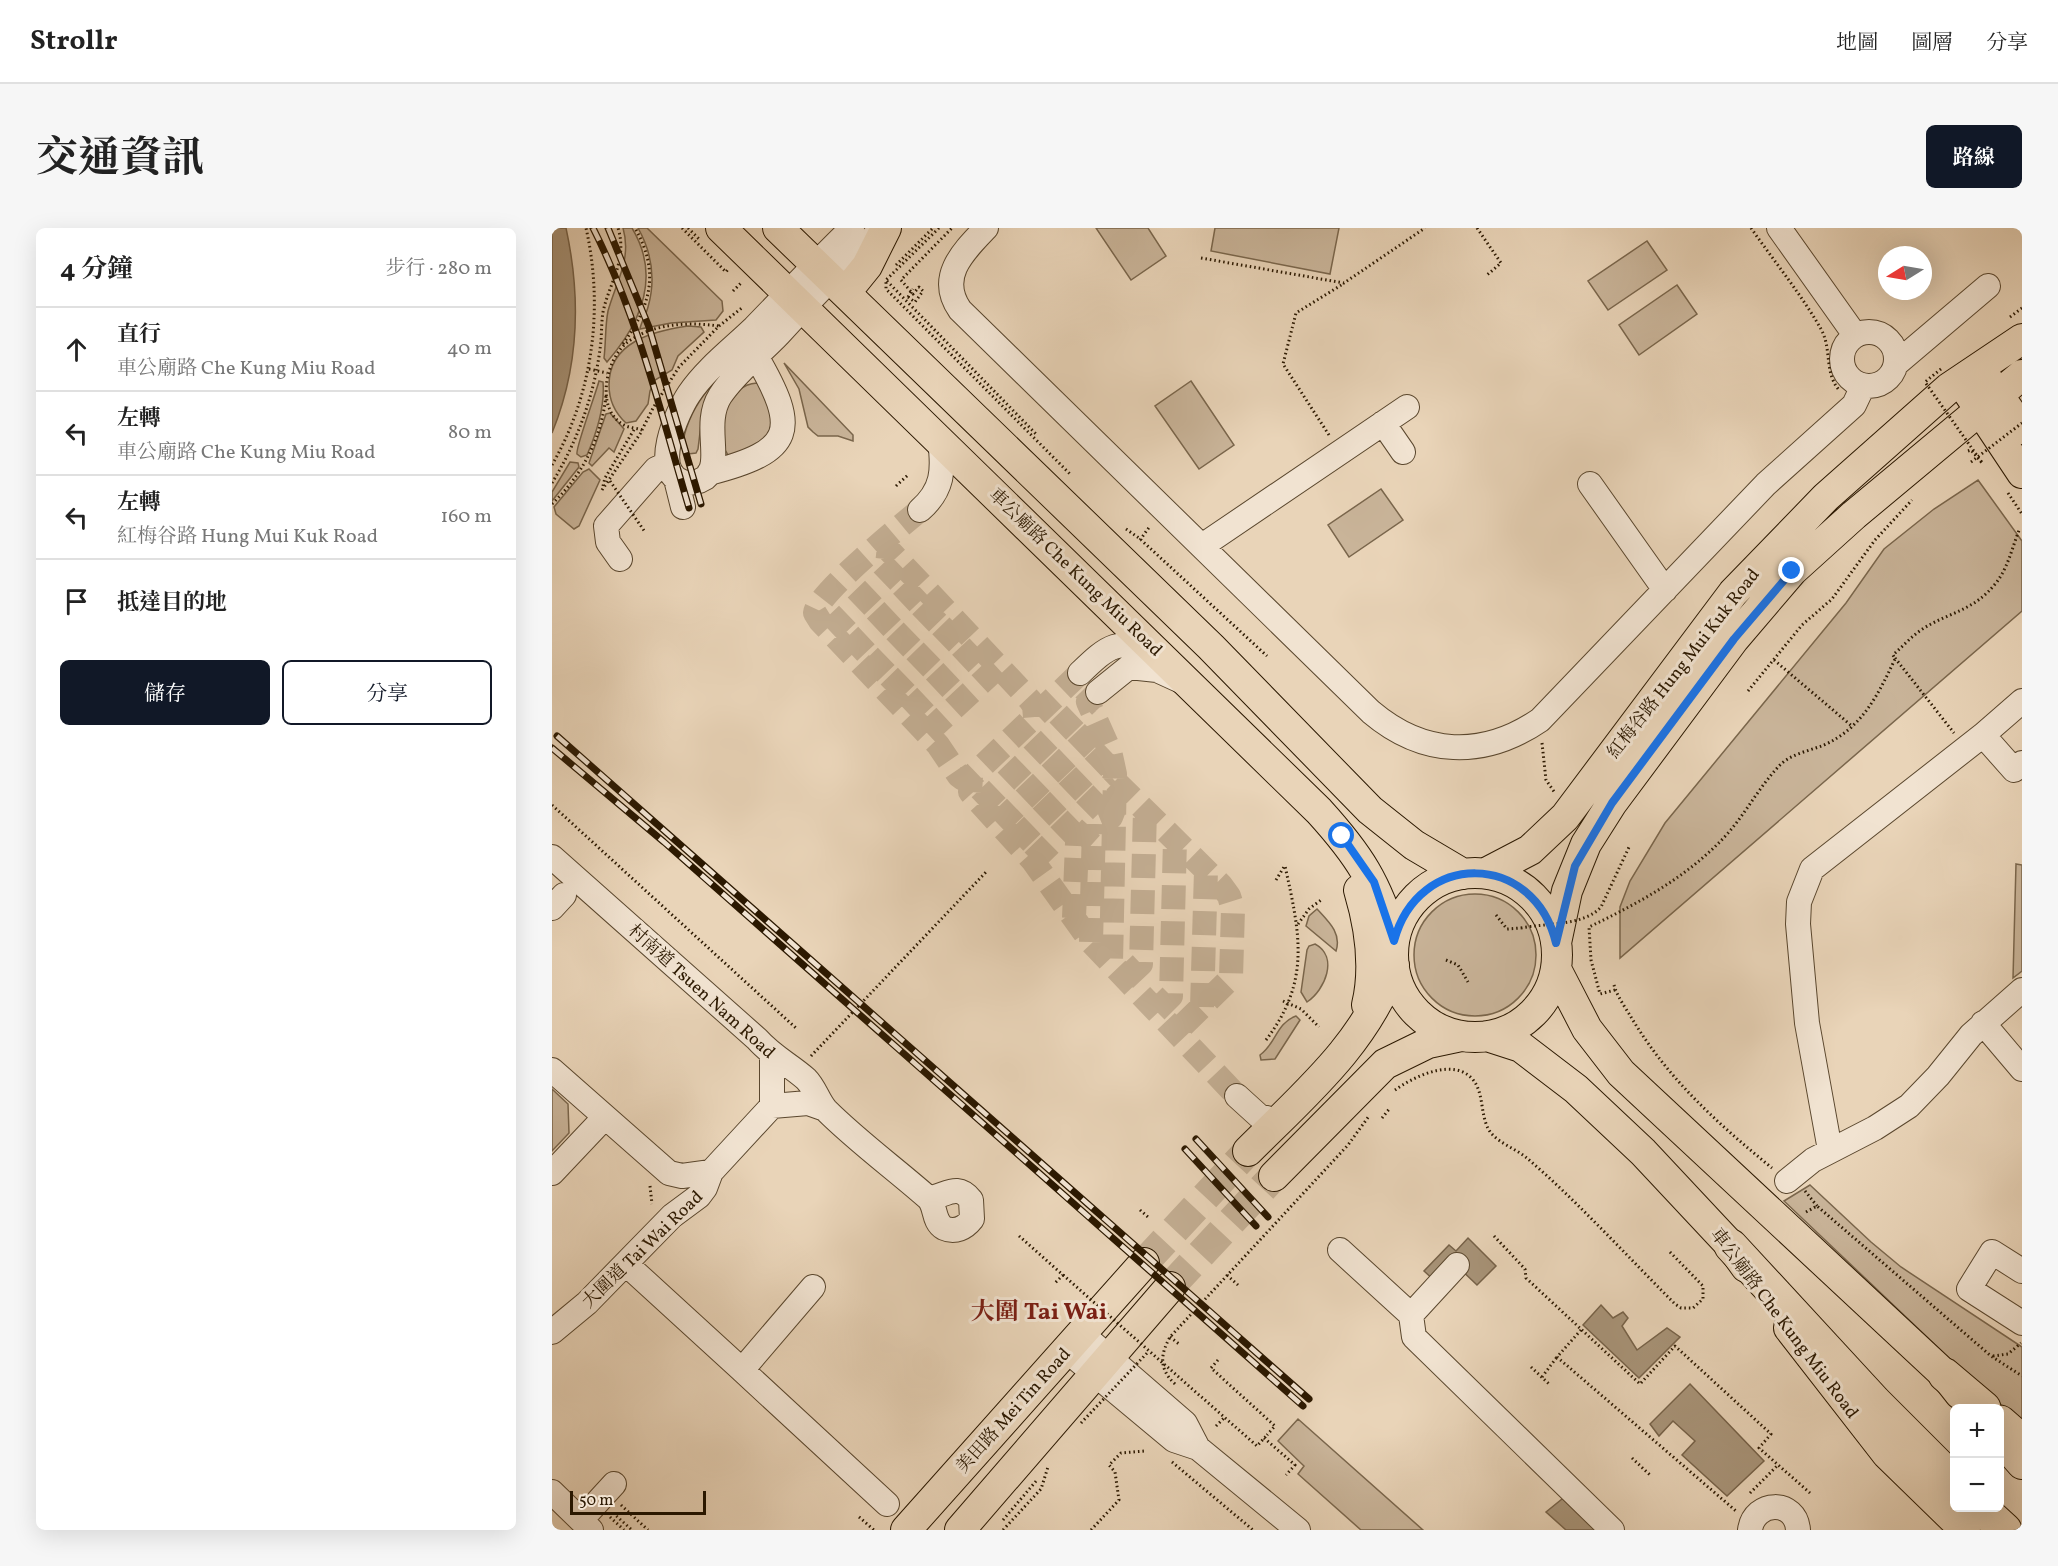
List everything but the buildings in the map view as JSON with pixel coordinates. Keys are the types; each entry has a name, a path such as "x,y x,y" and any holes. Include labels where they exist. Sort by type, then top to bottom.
{"highway":[{"path":"1731,1246 1875,1402 1950,1477"},
{"path":"1945,1376 1979,1404"},
{"path":"2004,1425 2022,1441"},
{"path":"1985,1512 2005,1530"}],"main road":[{"name":"車公廟路 Che Kung Miu Road","path":"721,228 816,285 1065,508 1211,647 1370,810 1414,845 1474,874 1513,882 1533,898 1548,919 1556,956 1587,1029 1621,1073 1945,1376 1969,1404"},
{"path":"757,228 816,285 867,266 884,228"},
{"name":"車公廟路 Che Kung Miu Road","path":"778,228 816,285 940,441 1167,660 1319,811 1359,858 1374,882 1394,953 1402,992 1417,1013 1437,1028 1521,1047 1576,1089 1627,1136 1731,1246 1861,1422 1904,1471 1965,1530"},
{"name":"紅梅谷路 Hung Mui Kuk Road","path":"1474,874 1530,850 1557,826 1579,800 1651,699 1747,577 1826,497 1957,376 2022,339"},
{"name":"紅梅谷路 Hung Mui Kuk Road","path":"1556,956 1567,891 1586,844 1612,803 1734,639 1792,571 2003,412 2022,375"},
{"path":"1957,376 2003,412 2017,483"},
{"path":"1319,811 1350,865 1369,932 1372,977 1359,1034"},
{"path":"1248,1151 1326,1074 1359,1034 1394,953 1402,917 1418,897 1438,882 1474,874"},
{"path":"1274,1176 1385,1064 1428,1043 1512,1029 1532,1014 1547,993 1556,956"},
{"name":"美田路 Mei Tin Road","path":"906,1530 1144,1263"},
{"name":"美田路 Mei Tin Road","path":"960,1530 1170,1287"},
{"path":"2004,1444 2022,1464"}],"street":[{"path":"690,484 714,460 710,429 715,405 729,385 779,334 816,285 852,228"},
{"path":"986,228 963,252 953,268 950,286 954,302 1371,712 1406,736 1446,747 1476,746 1510,738 1540,720 1766,484 1859,396 1888,379 1896,364 1988,286"},
{"path":"1779,228 1855,335"},
{"path":"690,484 674,428 687,396 709,370 752,329 816,285"},
{"path":"1859,396 1854,383 1843,368 1843,350 1855,335 1872,332 1888,339 1893,346 1896,364"},
{"path":"620,559 608,542 606,526 656,469 690,484 758,458 774,445 780,436 784,415 782,405 756,356"},
{"path":"1202,546 1407,407"},
{"path":"1383,423 1403,452"},
{"path":"920,510 939,489 943,461 940,441"},
{"path":"1590,484 1665,591"},
{"path":"1080,673 1106,650 1123,644 1143,648 1167,660"},
{"path":"1098,692 1129,667 1156,670 1196,689"},
{"path":"1830,1150 1807,1023 1798,924 1802,890 1812,869 1975,741 2022,701"},
{"path":"1975,741 2014,770 2022,763"},
{"name":"村南道 Tsuen Nam Road","path":"552,857 732,1017 772,1056 791,1066 808,1081 825,1109 929,1198"},
{"path":"1787,1181 1813,1160 1875,1128 1909,1106 1925,1092 1983,1023 2022,990"},
{"path":"1983,1023 2022,1069"},
{"path":"772,1056 772,1107 808,1103 825,1109"},
{"path":"552,1070 669,1173 682,1176 711,1172"},
{"path":"1237,1096 1259,1116 1278,1121"},
{"name":"大圍道 Tai Wai Road","path":"552,1332 587,1303 672,1216 699,1196 711,1172 772,1107"},
{"path":"552,1173 604,1118"},
{"path":"669,1173 674,1194 672,1216"},
{"path":"1340,1250 1411,1316 1414,1337 1612,1530"},
{"path":"2022,1271 1992,1252 1969,1289 2022,1323"},
{"path":"626,1264 887,1504"},
{"path":"1411,1316 1457,1264"},
{"path":"742,1370 813,1287"},
{"path":"1073,1341 1101,1365 1185,1423 1198,1448 1298,1530"},
{"path":"552,1492 586,1525 610,1488"},
{"path":"1744,1516 1775,1506 1790,1512 1795,1518 1797,1530"}],"path":[{"path":"552,465 573,422 588,369 595,302 586,228"},
{"path":"552,483 583,418 596,371 603,312 620,265 621,243 618,228"},
{"path":"552,504 574,480 593,447 602,419 608,373 621,348 638,324 648,297 650,268 647,254 635,228"},
{"path":"682,228 726,272 732,266"},
{"path":"933,228 884,277 886,289 1075,480"},
{"path":"886,280 939,228"},
{"path":"908,289 911,286 914,289 908,297 915,302 923,291 919,287 913,294 908,289 901,280 952,228"},
{"path":"1340,452 1283,364 1296,314 1425,228"},
{"path":"1477,228 1501,263 1486,275"},
{"path":"1751,228 1822,330 1830,360 1829,374 1837,387 1859,396"},
{"path":"1201,258 1344,283"},
{"path":"733,291 742,283 738,277"},
{"path":"886,280 1037,435"},
{"path":"621,348 640,335 671,326 718,326"},
{"path":"588,369 608,373"},
{"path":"1957,376 1925,382 1983,464 1971,450 1965,451"},
{"path":"606,391 609,402 621,422 635,428 641,432 602,490 605,478 635,428"},
{"path":"1971,462 1978,456 2003,412"},
{"path":"896,486 909,474"},
{"path":"610,481 645,532"},
{"path":"2017,483 2022,514"},
{"path":"1748,691 1802,625 1832,599 1875,540 1919,492"},
{"path":"1124,528 1139,538 1266,656"},
{"path":"1893,655 1922,630 1961,612 1980,599 1996,583 2008,564 2020,528"},
{"path":"1615,990 1600,994 1591,960 1590,927 1635,904 1699,861 1740,819 1780,765 1794,756 1835,740 1854,727 1872,706 1895,659 1893,655"},
{"path":"1893,655 1975,741"},
{"path":"1774,660 1854,727"},
{"path":"1540,720 1546,780 1555,793"},
{"path":"1541,782 1546,780"},
{"path":"552,806 797,1029"},
{"path":"1496,915 1507,928 1521,928 1581,919 1595,914 1606,897 1630,845"},
{"path":"1266,1040 1289,1003 1299,958 1298,924 1285,866 1276,880"},
{"path":"811,1056 987,871"},
{"path":"1298,924 1321,900"},
{"path":"1446,960 1458,965 1468,982"},
{"path":"1614,985 1659,1059 1684,1089 1740,1143 1770,1166 1763,1173"},
{"path":"1283,1001 1310,1017 1319,1027"},
{"path":"1387,1097 1407,1082 1434,1072 1456,1070 1470,1076 1479,1089 1491,1133 1528,1159 1675,1304 1687,1309 1694,1308 1703,1299 1703,1286 1668,1250"},
{"path":"1382,1118 1390,1108"},
{"path":"1178,1388 1163,1367 1162,1355 1170,1337 1348,1145 1372,1112"},
{"path":"1798,1204 1807,1212 1817,1206 1991,1356 2022,1376"},
{"path":"1140,1210 1149,1218"},
{"path":"1019,1236 1257,1446 1275,1426 1211,1368 1218,1360"},
{"path":"1494,1236 1525,1269 1526,1278 1640,1384 1675,1346 1771,1434 1759,1448 1809,1493"},
{"path":"1055,1283 1063,1275"},
{"path":"1227,1275 1238,1285"},
{"path":"1542,1377 1581,1330"},
{"path":"1170,1337 1179,1344"},
{"path":"1991,1356 2008,1354 2022,1343"},
{"path":"1076,1430 1149,1351"},
{"path":"1557,1357 1744,1516"},
{"path":"1531,1367 1549,1384"},
{"path":"1216,1426 1224,1418"},
{"path":"1264,1438 1295,1465 1286,1475"},
{"path":"1091,1530 1119,1500 1115,1472 1109,1465 1121,1453 1145,1451"},
{"path":"1167,1458 1253,1530"},
{"path":"1632,1458 1650,1474"},
{"path":"1003,1530 1041,1489 1049,1462"},
{"path":"1749,1494 1778,1465"},
{"path":"610,1488 648,1530"},
{"path":"859,1517 874,1530"},
{"path":"620,1520 632,1530"}],"shaded area":[{"path":"552,228 566,228 574,280 575,332 568,383 552,433"},
{"path":"623,228 632,228 641,246 646,281 637,315 619,347 607,362 604,358 608,311 622,270 626,250"},
{"path":"638,228 647,228 722,301 723,311 716,320 671,323 640,329 650,297 652,276 647,247"},
{"path":"1096,228 1148,228 1166,256 1131,280"},
{"path":"1215,228 1339,228 1330,274 1211,251"},
{"path":"1647,241 1667,270 1608,310 1588,281"},
{"path":"1677,285 1697,314 1639,355 1619,325"},
{"path":"688,326 701,327 704,332 678,356 672,370 655,380 648,404 636,421 626,423 611,401 609,390 611,370 616,358 635,341 661,331"},
{"path":"759,337 703,408 698,449 696,453 688,454 682,448 692,415 700,400 710,386"},
{"path":"784,363 853,435 853,441 838,436 818,436 808,427 799,389"},
{"path":"599,381 603,382 600,419 587,455 581,457 577,454 577,450"},
{"path":"1191,381 1234,445 1199,469 1155,406"},
{"path":"757,383 770,403 772,420 767,436 751,448 731,456 728,455 723,445 722,434 725,411 730,400 738,391 746,385"},
{"path":"610,413 624,429 614,452 609,448 592,466 589,463 606,414"},
{"path":"570,462 578,463 579,467 552,501 552,492"},
{"path":"589,469 600,480 579,526 574,529 556,514 554,507 583,472"},
{"path":"1978,480 2022,541 2022,611 1620,958 1620,907 1630,881 1665,823 1846,603 1884,549 1934,509"},
{"path":"1381,489 1403,520 1349,557 1328,525"},
{"path":"2016,864 2022,865 2022,971 2013,978"},
{"path":"1475,894 1498,899 1509,904 1518,912 1526,921 1531,932 1536,955 1531,978 1526,989 1518,998 1509,1006 1498,1011 1475,1016 1452,1011 1441,1006 1432,998 1424,989 1419,978 1414,955 1419,932 1424,921 1432,912 1441,904 1452,899"},
{"path":"1317,909 1336,933 1336,951 1306,926 1309,916"},
{"path":"1315,944 1326,957 1327,973 1319,990 1307,1002 1301,992 1307,950 1309,946"},
{"path":"1296,1016 1300,1020 1275,1059 1261,1060 1260,1055 1270,1045 1280,1029 1289,1019"},
{"path":"552,1089 568,1104 569,1133 552,1151"},
{"path":"1810,1185 1901,1267 2022,1347 2022,1423 2004,1407 2004,1404 2000,1404 1968,1376 1784,1201"},
{"path":"1468,1238 1496,1266 1477,1285 1454,1263 1436,1282 1424,1271 1449,1245 1456,1251"},
{"path":"1601,1305 1613,1318 1623,1312 1628,1318 1622,1326 1637,1350 1667,1328 1680,1337 1639,1378 1583,1325"},
{"path":"1690,1384 1764,1461 1727,1496 1682,1455 1695,1441 1673,1421 1659,1436 1650,1424"},
{"path":"1298,1419 1423,1530 1361,1530 1298,1474 1304,1466 1278,1441"},
{"path":"1567,1495 1601,1530 1566,1530 1546,1512"}],"tunnel":[{"path":"920,510 844,576 819,604 815,613 938,745 959,776 963,779 971,777"},
{"path":"877,546 886,547 1030,700 1034,706 1035,717"},
{"path":"830,631 901,563"},
{"path":"849,652 921,584"},
{"path":"869,673 940,604"},
{"path":"889,693 959,625"},
{"path":"908,713 979,646"},
{"path":"927,733 999,666"},
{"path":"1080,673 971,777 970,792 1033,861 1091,942 1237,1096"},
{"path":"1098,692 1088,702 1110,751 1115,774 1111,963"},
{"path":"980,806 1088,702"},
{"path":"998,824 1099,727"},
{"path":"1015,842 1110,751"},
{"path":"1115,781 1221,885 1229,896 1233,909 1231,978 1176,1032"},
{"path":"1033,861 1115,781"},
{"path":"1074,918 1077,843 1094,824 1111,817 1115,807"},
{"path":"1125,979 1141,964 1145,810"},
{"path":"1091,942 1094,824"},
{"path":"1156,1011 1171,996 1175,840"},
{"path":"1202,1007 1206,870"},
{"path":"1144,1263 1248,1151"},
{"path":"1170,1287 1274,1176"}],"railway":[{"path":"593,228 636,331 689,508"},
{"path":"608,228 649,327 701,504"},
{"path":"557,736 1309,1399"},
{"path":"552,748 664,842 1303,1406"},
{"path":"1196,1139 1268,1217"},
{"path":"1185,1149 1256,1226"}],"district":[{"name":"大圍 Tai Wai","path":"1039,1311"}],"route":[{"path":"1342,836 1374,882 1394,941 1402,917 1409,906 1427,888 1450,877 1486,873 1513,882 1524,889 1542,908 1556,943 1575,866 1612,803 1734,639 1792,571"}]}
